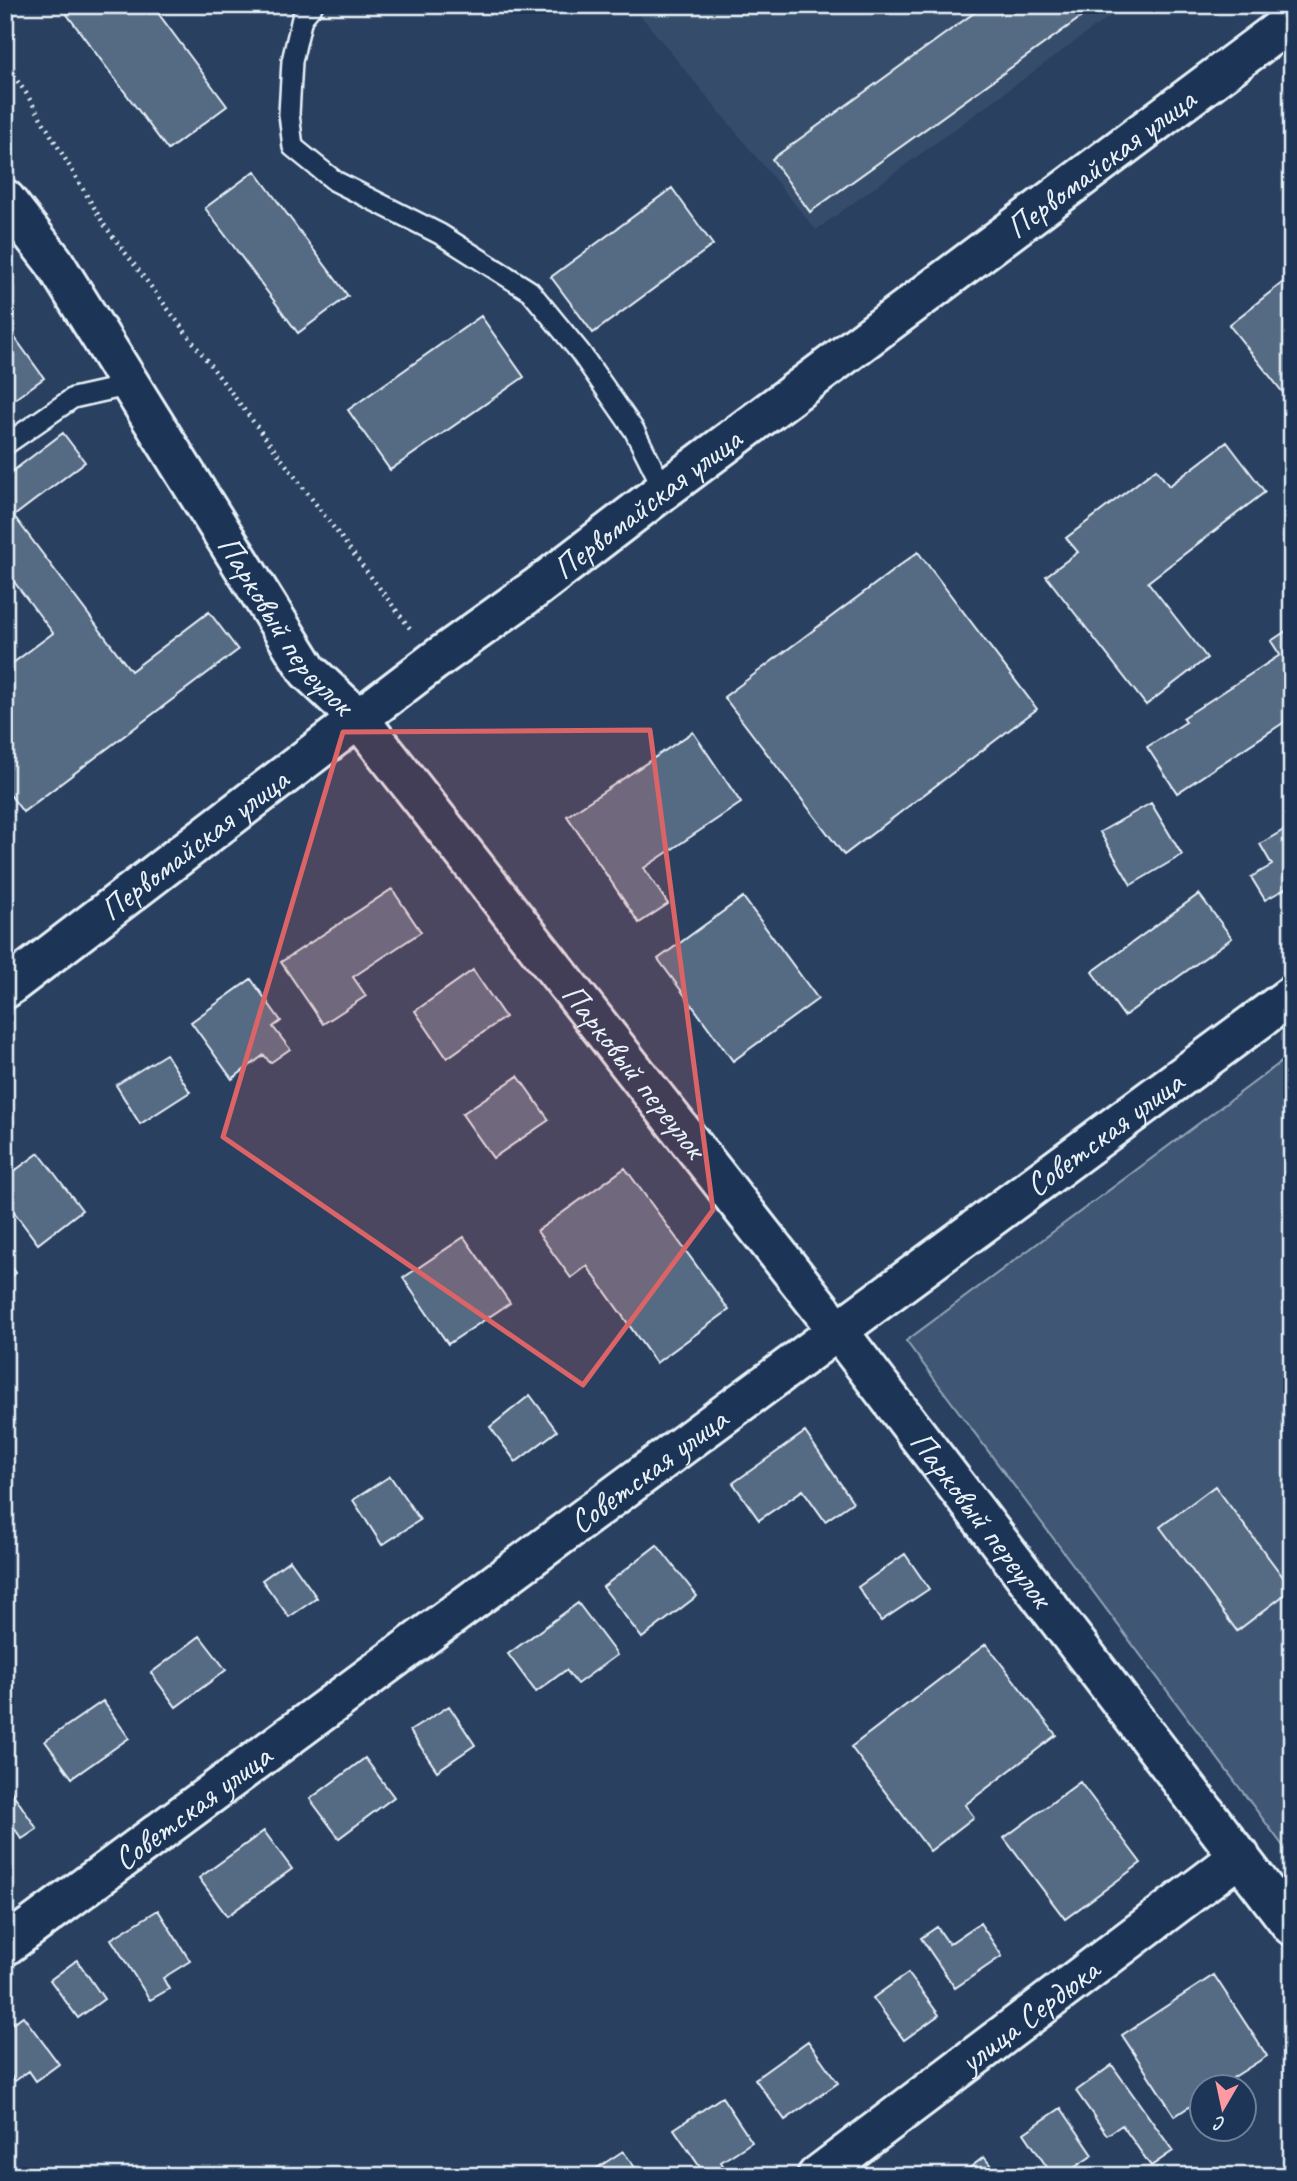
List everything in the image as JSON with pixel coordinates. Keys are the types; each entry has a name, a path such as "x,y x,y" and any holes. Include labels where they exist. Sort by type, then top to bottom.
{"street":[{"name":"Первомайская улица","path":"5,989 434,661 536,588 1292,20"},
{"name":"Парковый переулок","path":"5,199 54,262 309,671 359,719 839,1332 1292,1926"},
{"name":"Советская улица","path":"5,1946 1292,996"},
{"name":"улица Сердюка","path":"817,2176 1240,1856"}],"lane":[{"path":"313,5 302,18 292,61 289,114 293,147 335,181 440,234 530,291 580,352 634,430 664,490"},
{"path":"5,445 73,398 131,385"}],"path":[{"path":"5,64 26,93 105,226 434,661"}],"highlighted area":[{"path":"650,730 713,1210 583,1385 223,1137 343,732"}],"shaded area":[{"path":"632,5 1125,5 816,230"},
{"path":"1292,1054 1292,1858 906,1341"}],"building":[{"path":"60,5 152,5 227,106 168,150"},
{"path":"985,5 1098,5 810,212 772,159"},
{"path":"255,171 348,296 298,333 205,208"},
{"path":"672,188 713,245 593,333 551,277"},
{"path":"1292,275 1292,404 1229,325"},
{"path":"481,316 524,377 390,470 348,410"},
{"path":"5,324 44,378 5,406"},
{"path":"63,433 85,462 14,516 131,671 209,612 238,650 23,812 5,788 5,669 53,633 5,570 5,477"},
{"path":"1227,442 1265,492 1148,582 1207,658 1146,705 1046,576 1078,552 1066,538 1156,469 1169,486"},
{"path":"918,552 1037,709 844,855 724,697"},
{"path":"1292,627 1292,717 1177,793 1147,747 1186,722 1183,718 1280,655 1271,641"},
{"path":"693,732 741,803 644,868 668,904 639,923 567,816"},
{"path":"1151,803 1182,855 1131,885 1100,832"},
{"path":"1292,825 1292,885 1265,900 1251,877 1272,865 1260,844"},
{"path":"392,889 421,932 353,977 366,996 323,1024 281,962"},
{"path":"1199,894 1232,938 1124,1016 1092,972"},
{"path":"743,897 818,999 733,1061 658,959"},
{"path":"473,970 505,1017 447,1058 415,1011"},
{"path":"251,979 281,1021 273,1027 290,1049 270,1063 264,1055 232,1079 191,1022"},
{"path":"166,1054 190,1092 140,1124 116,1085"},
{"path":"518,1076 549,1120 493,1158 462,1114"},
{"path":"39,1153 82,1210 38,1244 5,1200 5,1178"},
{"path":"625,1168 729,1310 656,1363 587,1266 571,1278 537,1231"},
{"path":"464,1237 510,1303 448,1344 403,1278"},
{"path":"5,1257 16,1273 5,1281"},
{"path":"530,1395 557,1431 516,1462 490,1427"},
{"path":"805,1432 853,1502 825,1521 803,1490 759,1520 733,1483"},
{"path":"390,1476 420,1520 382,1545 353,1500"},
{"path":"1215,1486 1292,1589 1237,1631 1160,1527"},
{"path":"657,1545 697,1596 642,1638 603,1587"},
{"path":"905,1554 929,1589 881,1621 858,1587"},
{"path":"290,1560 317,1598 289,1617 262,1580"},
{"path":"578,1603 617,1655 577,1684 566,1670 536,1692 508,1654"},
{"path":"200,1636 226,1670 176,1707 151,1673"},
{"path":"986,1644 1056,1735 965,1805 974,1817 930,1851 851,1747"},
{"path":"103,1701 129,1738 72,1778 45,1741"},
{"path":"449,1706 475,1745 437,1771 410,1731"},
{"path":"365,1758 394,1797 339,1838 310,1799"},
{"path":"5,1782 37,1829 22,1839 14,1828 5,1834"},
{"path":"1080,1782 1141,1863 1065,1919 1004,1838"},
{"path":"264,1831 292,1869 227,1916 199,1878"},
{"path":"158,1910 190,1961 163,1978 169,1989 150,2000 111,1939"},
{"path":"980,1923 1002,1956 955,1988 921,1938 937,1927 949,1944"},
{"path":"77,1960 104,1999 78,2018 50,1980"},
{"path":"908,1973 939,2015 904,2040 873,1998"},
{"path":"1214,1975 1267,2056 1242,2072 1188,2072 1188,2107 1175,2116 1122,2035"},
{"path":"23,2016 59,2064 36,2081 29,2071 15,2081 5,2068 5,2029"},
{"path":"808,2041 838,2083 785,2120 755,2079"},
{"path":"1112,2065 1173,2151 1151,2166 1122,2125 1107,2135 1076,2091"},
{"path":"722,2097 752,2142 721,2162 727,2172 721,2176 706,2176 674,2129"},
{"path":"1061,2108 1093,2155 1062,2176 1053,2176 1024,2133"},
{"path":"623,2151 641,2176 594,2176 591,2172"},
{"path":"984,2157 999,2176 959,2176"}]}
